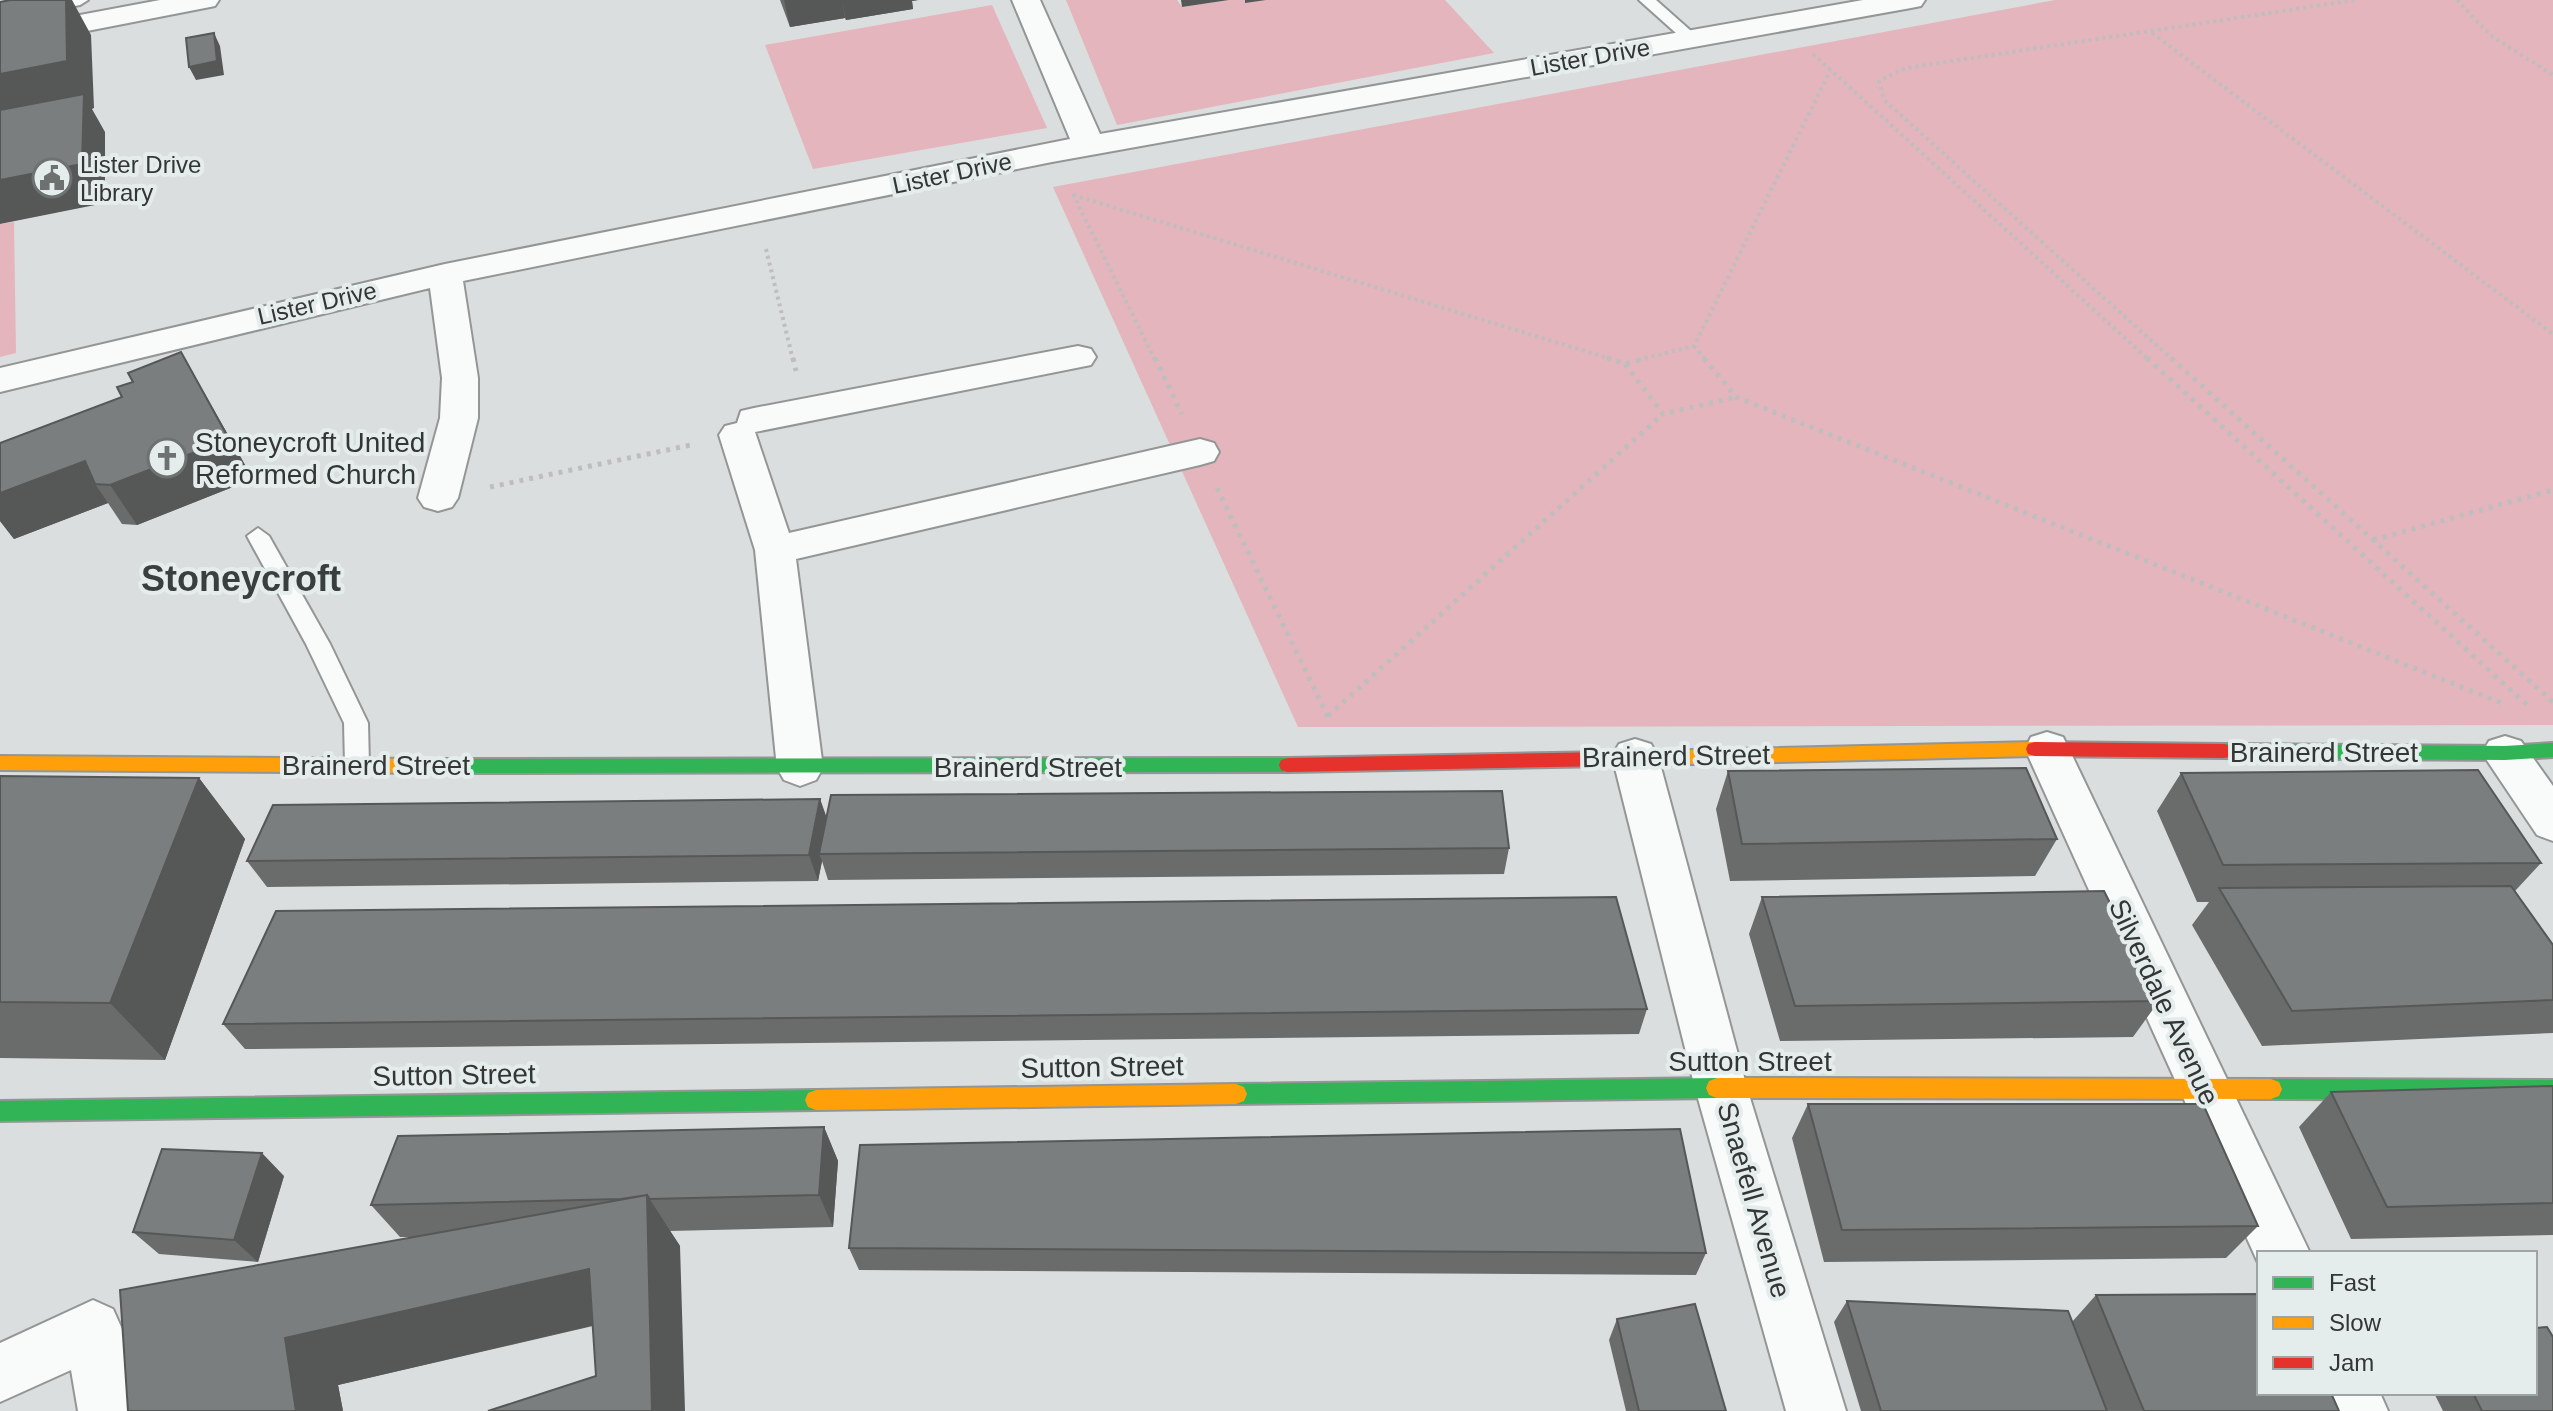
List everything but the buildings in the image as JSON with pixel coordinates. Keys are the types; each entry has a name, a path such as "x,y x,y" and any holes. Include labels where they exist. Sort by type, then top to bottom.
{"street":[{"path":"0,39 205,0"},
{"path":"1026,0 1089,146"},
{"name":"Lister Drive","path":"0,380 445,274 1089,146 1911,0"},
{"path":"438,498 459,418 460,378 445,274"},
{"path":"800,768 775,550 746,427 1078,357"},
{"path":"775,550 1200,452"},
{"name":"Brainerd Street","path":"0,763 800,768 1351,765 1635,756 2047,749 2505,753 2553,750"},
{"name":"Silverdale Avenue","path":"2047,749 2281,1251"},
{"path":"2505,753 2553,822"},
{"name":"Snaefell Avenue","path":"1635,756 1721,1088 1816,1411"},
{"name":"Sutton Street","path":"0,1111 1721,1088 2553,1090"},
{"path":"0,1373 93,1329 108,1411"}],"lane":[{"path":"0,15 80,0"},
{"path":"1647,0 1692,39"},
{"path":"258,536 318,644 356,723 357,765"}],"path":[{"path":"2355,0 1906,68 1879,81 1884,100 2553,703"},
{"path":"2457,0 2490,35 2553,75"},
{"path":"1780,23 2528,706"},
{"path":"2152,33 2553,334"},
{"path":"1073,195 1625,364 1694,346 1830,71"},
{"path":"438,498 746,427 798,379 757,213"},
{"path":"1694,346 1736,397 2512,707"},
{"path":"1625,364 1663,414"},
{"path":"1327,716 1663,414 1736,397"},
{"path":"2372,541 2553,490"}],"shaded area":[{"path":"1066,0 1177,0 1182,7 1229,0 1445,0 1494,53 1117,125"},
{"path":"2055,0 2553,0 2553,725 1298,727 1053,187"},
{"path":"992,5 1047,128 813,169 765,45"},
{"path":"14,222 16,353 0,357 0,224"}],"traffic: fast":[{"path":"2224,751 2505,753 2553,750"},
{"path":"431,766 1288,765"},
{"path":"1236,1094 1717,1088"},
{"path":"2271,1089 2553,1090"},
{"path":"0,1111 816,1100"}],"traffic: slow":[{"path":"1609,759 2035,749"},
{"path":"0,763 431,766"},
{"path":"1717,1088 2271,1089"},
{"path":"816,1100 1236,1094"}],"traffic: jam":[{"path":"2035,749 2224,751"},
{"path":"1288,765 1609,759"}],"place":[{"name":"Lister Drive Library","path":"52,178"},
{"name":"Stoneycroft United Reformed Church","path":"167,458"}],"district":[{"name":"Stoneycroft","path":"241,578"}]}
